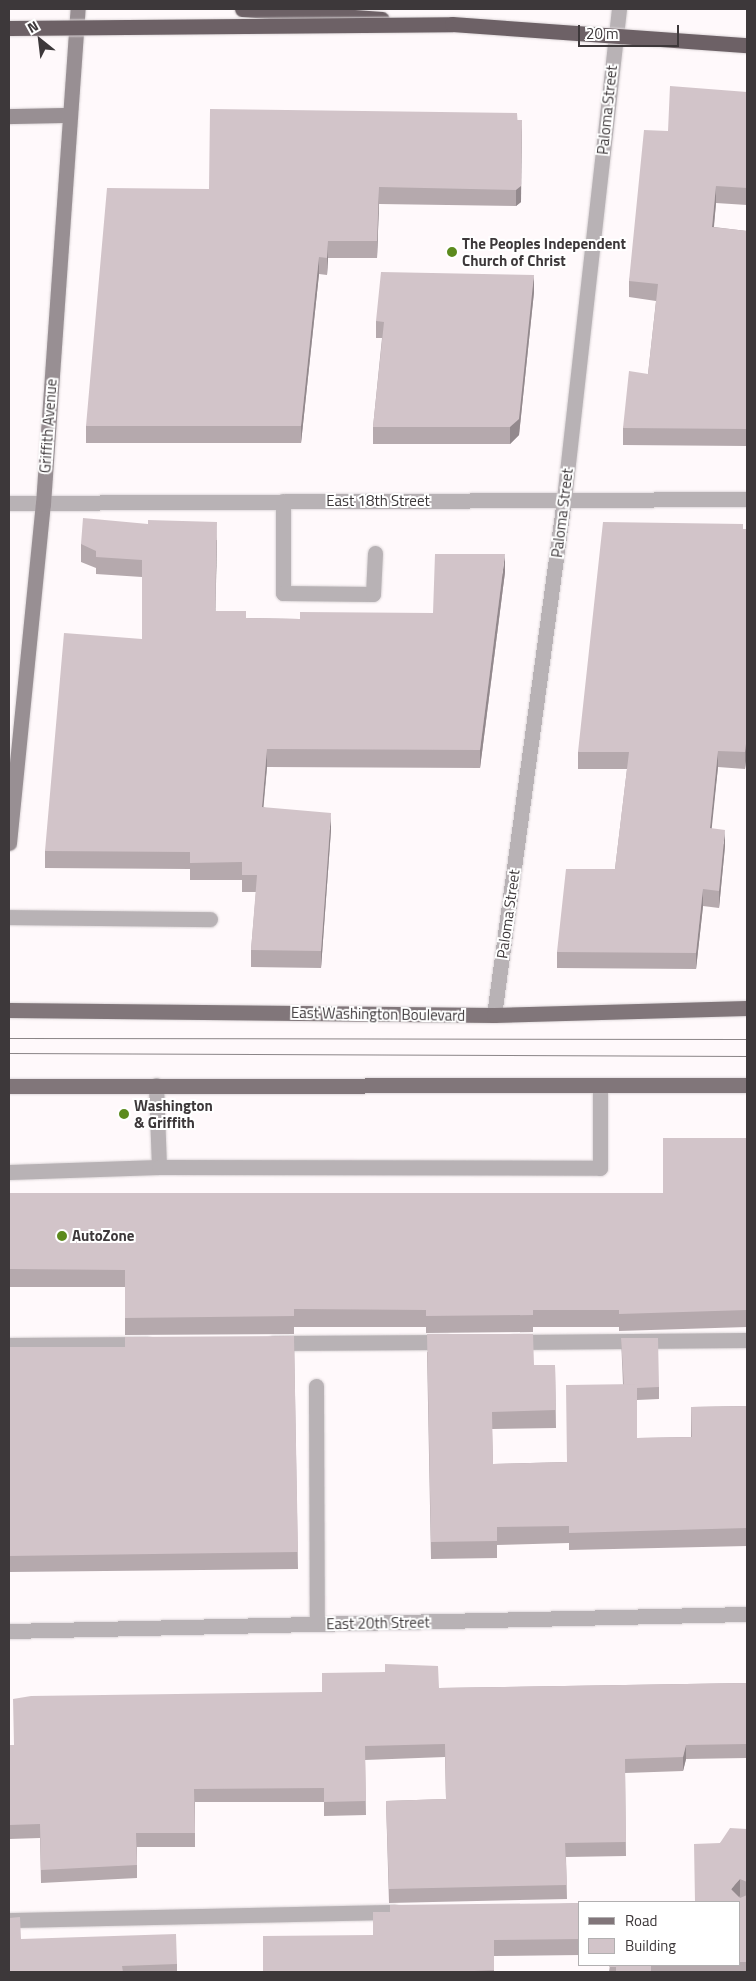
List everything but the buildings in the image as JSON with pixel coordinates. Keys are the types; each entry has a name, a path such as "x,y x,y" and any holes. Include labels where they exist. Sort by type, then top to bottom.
{"highway":[{"path":"242,9 747,45"},
{"path":"9,28 452,24"}],"main road":[{"name":"East Washington Boulevard","path":"9,1010 494,1015 747,1008"},
{"path":"9,1086 747,1085"}],"street":[{"name":"Griffith Avenue","path":"9,843 42,504 78,9"},
{"name":"Paloma Street","path":"494,1015 564,500 618,9"},
{"path":"9,116 69,115"},
{"name":"East 18th Street","path":"9,504 747,499"},
{"path":"283,501 283,593 373,594 375,553"},
{"path":"9,917 210,919"},
{"path":"156,1085 159,1167"},
{"path":"9,1172 159,1167 600,1168 600,1086"},
{"path":"498,1342 747,1340"},
{"path":"258,1343 458,1342"},
{"path":"9,1345 158,1344"},
{"path":"316,1386 317,1624"},
{"name":"East 20th Street","path":"9,1631 747,1614"},
{"path":"9,1920 412,1912"}],"tram line":[{"path":"9,1038 747,1039"},
{"path":"9,1053 747,1056"}],"place":[{"name":"The Peoples Independent Church of Christ","path":"452,252"},
{"name":"Washington & Griffith","path":"124,1114"},
{"name":"AutoZone","path":"62,1236"}]}
